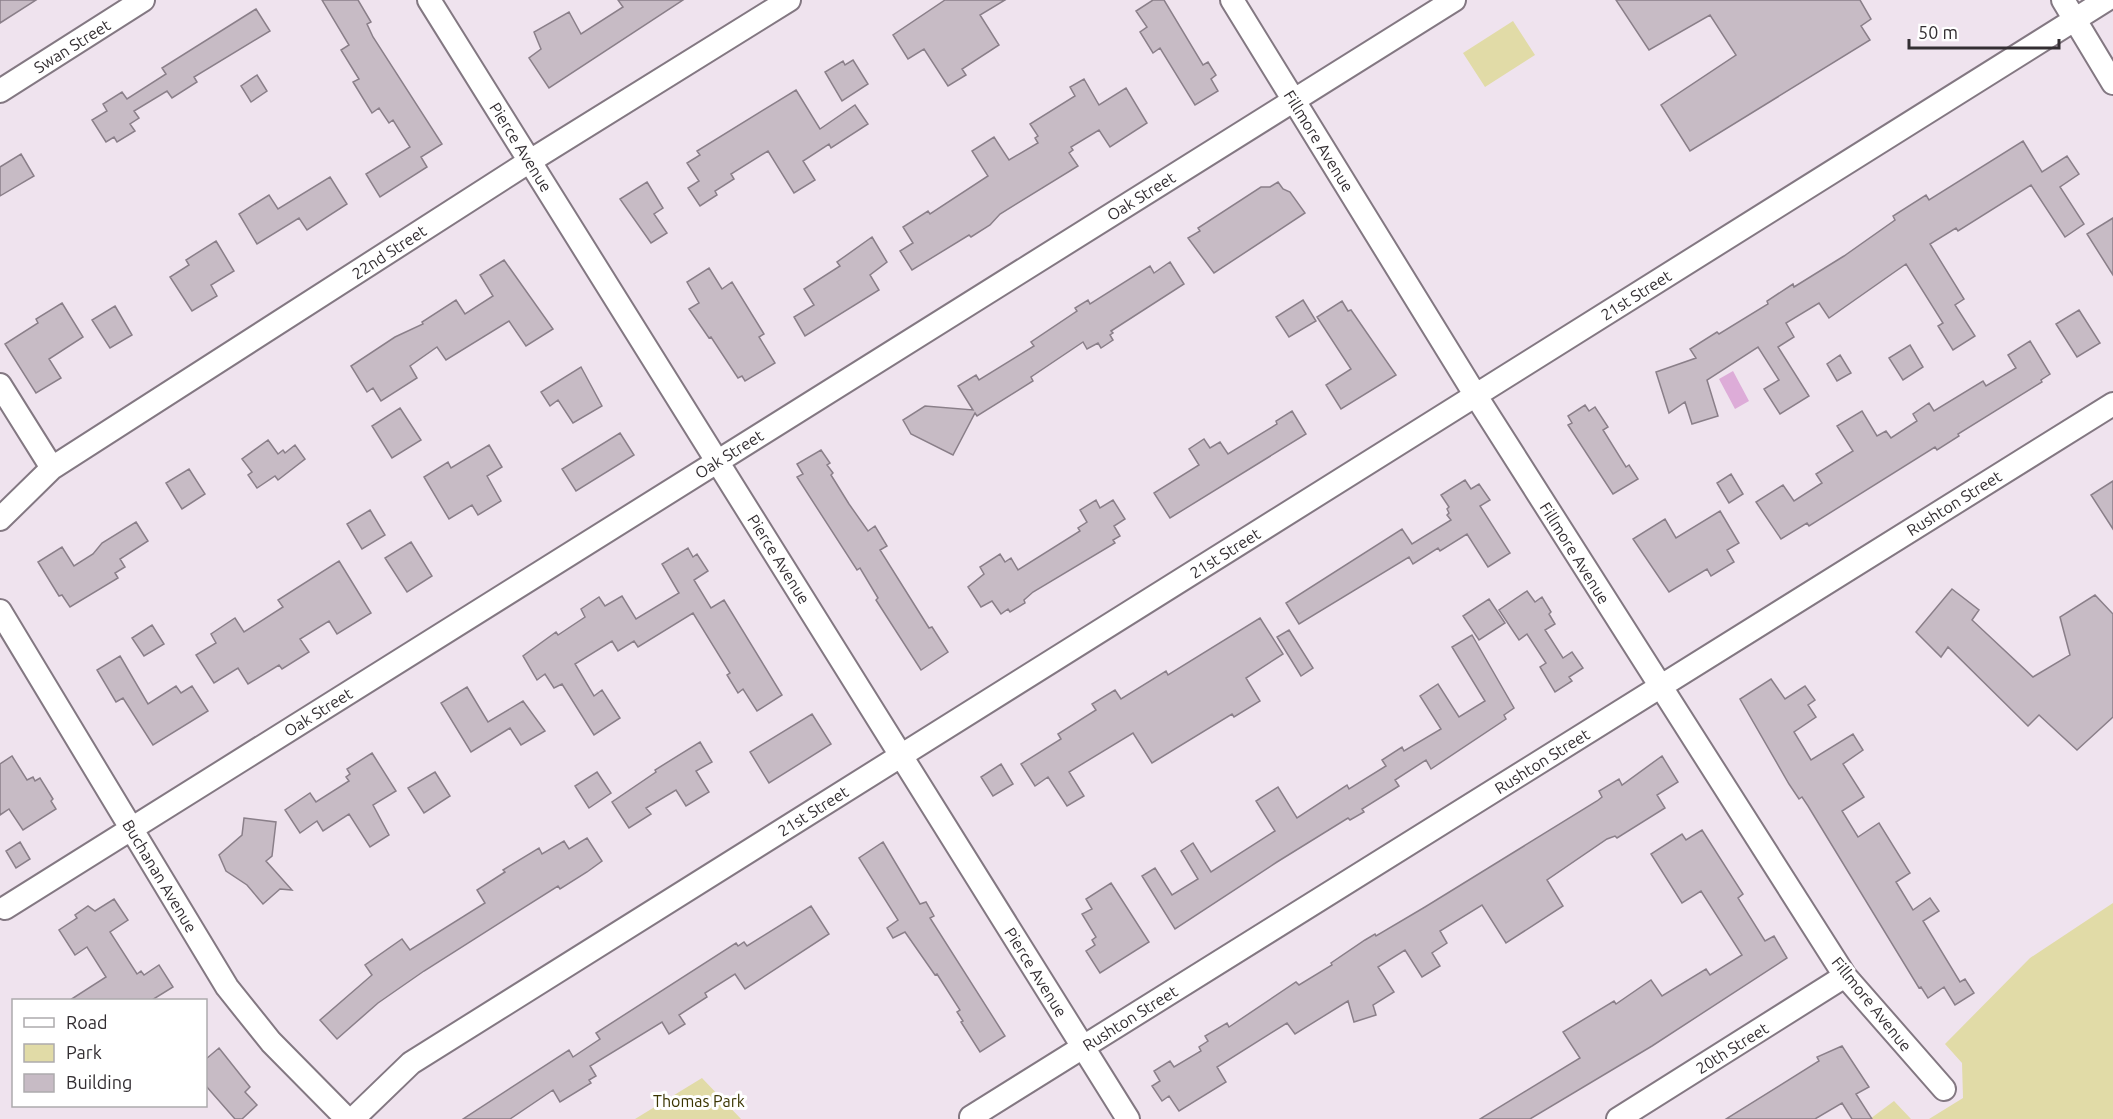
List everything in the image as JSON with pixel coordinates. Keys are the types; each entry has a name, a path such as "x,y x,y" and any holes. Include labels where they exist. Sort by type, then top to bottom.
{"street":[{"name":"Swan Street","path":"0,91 143,0"},
{"name":"Pierce Avenue","path":"429,0 1128,1119"},
{"name":"22nd Street","path":"0,519 52,468 530,161 789,0"},
{"name":"Fillmore Avenue","path":"1232,0 1476,396 1845,976 1944,1089"},
{"name":"Oak Street","path":"5,908 1455,0"},
{"path":"2063,0 2113,83"},
{"name":"21st Street","path":"353,1119 411,1063 2106,0"},
{"path":"0,385 52,468"},
{"name":"Rushton Street","path":"971,1117 2113,404"},
{"name":"Buchanan Avenue","path":"0,611 227,987 271,1042 347,1119"},
{"name":"20th Street","path":"1618,1119 1845,976"}],"green space":[{"path":"1513,21 1535,55 1485,87 1463,53"},
{"path":"2113,903 2113,1119 1929,1119 1963,1098 1962,1063 1945,1044 2030,958"},
{"name":"Thomas Park","path":"702,1078 741,1119 635,1119"},
{"path":"1894,1101 1911,1119 1870,1119"}],"shaded area":[{"path":"1733,371 1749,401 1735,409 1719,379"}],"building":[{"path":"0,0 36,0 0,23"},
{"path":"322,0 358,0 371,22 367,24 373,37 442,144 421,157 427,167 380,197 366,174 410,147 393,120 389,123 379,108 372,113 353,82 359,79 341,50 349,45"},
{"path":"618,0 683,0 549,88 529,58 541,49 534,32 569,12 581,34 623,7"},
{"path":"945,0 1005,0 980,15 999,45 962,69 966,75 948,86 924,49 908,59 893,35"},
{"path":"1153,0 1164,0 1203,65 1208,62 1216,75 1211,79 1218,91 1195,105 1160,48 1153,53 1140,32 1147,27 1136,11"},
{"path":"1616,0 1860,0 1871,19 1861,26 1870,40 1690,151 1661,105 1736,55 1710,15 1649,50"},
{"path":"256,9 270,31 194,77 197,82 172,98 167,91 134,111 139,118 130,124 135,131 117,142 114,137 106,142 92,120 107,111 103,104 122,92 127,99 166,74 162,68"},
{"path":"853,60 868,84 842,101 825,72 843,61 845,65"},
{"path":"257,75 267,91 251,102 241,86"},
{"path":"1084,79 1099,105 1126,88 1147,123 1110,147 1099,130 1071,147 1073,150 1069,153 1078,166 1000,214 990,225 971,237 969,235 912,270 900,251 913,243 903,227 928,211 930,214 988,176 972,151 994,137 1009,160 1038,143 1035,138 1038,136 1030,124 1075,96 1070,87"},
{"path":"796,90 820,129 855,105 868,124 831,148 829,144 803,161 815,180 794,193 768,151 731,174 734,179 715,191 717,195 700,206 688,188 699,181 687,163 700,155 697,151"},
{"path":"2023,141 2042,172 2067,156 2079,174 2060,187 2084,224 2065,237 2031,185 1958,231 1956,228 1930,244 1964,299 1955,305 1975,336 1953,350 1938,326 1943,323 1906,264 1829,318 1819,303 1786,323 1794,337 1778,347 1809,396 1780,414 1764,389 1779,380 1758,347 1707,380 1718,416 1692,424 1685,402 1669,413 1656,372 1696,358 1690,349 1768,304 1767,301 1793,284 1794,287 1844,256 1895,220 1893,216 1926,195 1929,200"},
{"path":"21,154 34,176 0,196 0,167"},
{"path":"330,177 347,204 307,230 299,218 257,244 239,214 269,195 278,209"},
{"path":"647,182 663,208 654,214 667,233 651,243 620,199"},
{"path":"1278,182 1283,189 1290,192 1305,213 1214,273 1188,238 1200,231 1198,228 1261,187 1270,187"},
{"path":"2113,218 2113,275 2087,234"},
{"path":"872,237 887,262 870,275 879,290 805,336 794,317 814,305 804,289 840,266 837,262"},
{"path":"216,241 234,271 211,285 217,296 192,311 170,277 189,265 186,260"},
{"path":"504,260 553,329 526,346 509,321 446,360 437,347 410,366 417,378 381,401 373,388 367,392 351,366 395,337 423,324 422,322 456,300 465,314 493,296 480,275"},
{"path":"1170,262 1184,284 1111,331 1113,333 1110,335 1113,340 1101,348 1098,343 1087,349 1083,342 1031,377 1033,381 977,416 975,413 953,455 911,434 903,420 925,406 973,410 958,386 976,375 979,380 1034,346 1031,342 1077,311 1075,308 1088,300 1090,304 1150,266 1154,273"},
{"path":"709,268 722,289 732,282 764,334 759,337 775,363 745,381 742,376 738,378 689,309 699,303 687,282"},
{"path":"1303,300 1316,321 1289,337 1276,317"},
{"path":"1342,301 1348,311 1351,310 1396,375 1341,409 1326,385 1351,369 1317,317"},
{"path":"62,303 83,337 49,359 61,378 36,393 5,344 38,323 36,319"},
{"path":"115,306 132,335 110,348 92,320"},
{"path":"2079,310 2100,343 2077,357 2056,324"},
{"path":"2030,341 2050,374 2041,380 2042,382 1958,434 1959,436 1937,450 1935,447 1809,526 1807,523 1781,539 1756,502 1783,485 1794,501 1822,483 1816,474 1853,451 1837,426 1862,411 1877,436 1886,431 1891,438 1917,421 1913,414 1929,403 1934,411 1983,381 1986,386 2016,368 2008,355"},
{"path":"1910,345 1923,367 1903,380 1889,358"},
{"path":"1840,355 1851,373 1837,381 1827,364"},
{"path":"581,367 602,406 573,423 558,400 550,406 541,392"},
{"path":"1585,405 1589,411 1595,407 1608,427 1603,430 1626,467 1629,465 1638,479 1613,494 1568,425 1572,423 1568,416"},
{"path":"400,408 421,440 392,458 372,426"},
{"path":"1292,411 1306,434 1170,518 1154,493 1199,465 1189,449 1204,439 1210,448 1220,442 1228,454 1277,424 1276,421"},
{"path":"620,433 634,455 576,491 562,469"},
{"path":"268,440 278,454 283,450 285,453 295,445 305,459 278,480 275,476 257,488 248,475 252,472 242,459"},
{"path":"489,445 502,467 487,476 501,501 478,515 472,505 449,519 424,477 448,462 451,468"},
{"path":"821,450 830,463 827,465 833,473 831,475 868,531 875,526 887,546 880,550 929,628 932,627 948,652 921,670 876,600 878,598 860,568 857,570 797,477 803,474 797,464"},
{"path":"189,469 205,494 182,509 166,483"},
{"path":"1731,474 1743,494 1729,503 1717,483"},
{"path":"1465,480 1471,489 1479,484 1490,500 1480,506 1510,553 1488,567 1467,534 1440,551 1438,548 1413,564 1409,557 1299,624 1286,603 1402,529 1412,544 1451,520 1447,515 1449,507 1441,495"},
{"path":"2113,481 2113,529 2091,495"},
{"path":"1096,500 1100,508 1113,500 1125,519 1114,526 1120,536 1113,540 1115,543 1033,592 1024,600 1025,603 1010,612 1008,609 1001,614 992,601 981,607 968,587 984,574 980,567 1000,554 1005,562 1011,558 1018,570 1080,531 1078,528 1087,522 1080,510"},
{"path":"370,510 385,535 362,549 347,524"},
{"path":"1720,511 1739,543 1727,550 1734,562 1711,576 1707,569 1669,592 1633,539 1665,519 1676,538"},
{"path":"136,522 148,541 120,559 125,567 115,573 118,578 70,607 62,595 59,596 38,562 62,547 74,566 93,554 102,543"},
{"path":"411,542 432,576 407,592 385,558"},
{"path":"688,548 693,557 697,554 708,571 694,580 711,608 724,600 782,695 757,711 743,689 738,693 727,675 730,673 693,613 638,647 634,641 618,651 612,641 575,664 594,696 602,690 620,718 594,735 562,684 554,688 545,674 537,680 523,656 556,632 558,635 585,617 581,609 599,597 605,606 622,596 636,619 679,593 662,564"},
{"path":"339,561 371,613 337,634 329,621 300,639 309,652 282,669 279,665 248,684 238,668 214,683 196,655 216,643 211,634 235,618 244,632 283,607 278,600"},
{"path":"1952,589 1979,610 1972,620 2033,677 2070,655 2060,617 2095,595 2113,614 2113,717 2077,750 2039,715 2028,726 1948,647 1941,657 1916,632"},
{"path":"1527,591 1535,602 1542,597 1551,612 1549,614 1555,624 1545,630 1563,658 1572,652 1583,668 1569,677 1572,681 1555,692 1540,667 1546,663 1527,634 1519,640 1499,610"},
{"path":"1489,599 1505,623 1479,640 1463,616"},
{"path":"1260,618 1283,654 1246,678 1260,701 1234,717 1232,714 1152,763 1133,733 1069,772 1084,796 1067,806 1048,777 1035,786 1021,764 1061,739 1058,734 1096,710 1092,704 1115,690 1121,699 1166,671 1168,675"},
{"path":"152,625 164,644 144,656 132,638"},
{"path":"1289,630 1313,668 1301,676 1277,637"},
{"path":"1472,635 1514,708 1504,715 1506,719 1431,769 1426,760 1395,780 1399,786 1362,809 1364,812 1350,820 1348,818 1175,929 1142,876 1155,868 1172,895 1198,879 1181,851 1193,843 1211,872 1275,831 1256,801 1278,787 1297,818 1347,785 1349,789 1386,766 1382,760 1402,747 1404,751 1441,729 1420,696 1438,684 1459,717 1485,701 1452,647"},
{"path":"120,656 148,704 176,686 181,693 192,686 208,711 153,745 123,698 116,702 97,670"},
{"path":"1771,679 1785,699 1805,686 1815,700 1808,705 1816,717 1794,732 1811,760 1853,734 1863,750 1843,764 1864,797 1842,811 1858,837 1879,823 1910,873 1896,882 1913,910 1930,898 1939,911 1923,921 1960,982 1965,979 1974,993 1955,1005 1944,987 1928,998 1921,987 1919,988 1808,806 1802,797 1799,799 1789,784 1740,699"},
{"path":"467,687 488,722 523,701 545,731 521,745 510,728 471,752 441,703"},
{"path":"812,714 831,744 769,783 750,752"},
{"path":"700,742 712,762 696,771 709,792 686,806 676,790 646,808 651,814 629,828 612,802 656,772 655,770"},
{"path":"372,753 396,791 373,805 389,835 370,847 349,814 323,831 317,821 300,833 285,810 310,793 316,802 349,781 346,777 350,774 347,769"},
{"path":"12,756 27,780 33,777 35,781 40,778 53,799 51,801 56,809 23,830 9,809 0,815 0,764"},
{"path":"1662,756 1678,782 1657,795 1665,808 1617,838 1615,836 1607,839 1547,880 1563,906 1506,943 1482,905 1440,931 1447,943 1432,953 1440,966 1422,977 1405,950 1378,967 1394,992 1373,1005 1376,1015 1354,1022 1348,1001 1295,1034 1287,1023 1217,1067 1226,1082 1179,1111 1169,1096 1162,1101 1152,1086 1160,1081 1154,1071 1170,1061 1174,1067 1201,1051 1199,1047 1208,1041 1205,1036 1227,1023 1229,1027 1296,982 1299,985 1332,965 1331,963 1365,940 1425,907 1597,801 1602,797 1599,791 1619,779 1622,785"},
{"path":"1001,764 1013,784 993,796 981,777"},
{"path":"435,772 450,796 424,813 408,788"},
{"path":"597,772 611,793 589,808 575,786"},
{"path":"244,818 276,822 272,856 266,861 292,890 280,889 263,904 247,885 226,871 219,855 242,835"},
{"path":"1702,830 1743,894 1738,898 1765,941 1774,936 1787,958 1652,1046 1530,1119 1480,1119 1580,1058 1563,1032 1614,1001 1616,1004 1651,980 1662,996 1706,969 1710,975 1742,955 1701,891 1682,903 1651,854 1682,834 1686,840"},
{"path":"587,838 602,861 587,872 560,889 558,886 424,971 378,1003 337,1039 320,1020 372,975 365,965 402,939 410,950 485,903 477,890 505,872 503,870 539,848 542,854 564,841 569,849"},
{"path":"20,842 30,859 16,868 6,851"},
{"path":"883,842 920,904 926,902 934,916 930,918 1005,1036 980,1052 961,1022 963,1021 957,1012 960,1010 937,974 935,975 905,932 893,938 887,928 898,920 859,858"},
{"path":"1111,883 1149,942 1100,973 1086,951 1095,945 1092,940 1096,937 1082,914 1092,909 1086,899"},
{"path":"114,899 128,920 110,932 137,974 141,971 144,975 159,965 173,987 154,999 72,999 106,977 87,947 75,955 59,930 77,918 75,915 88,906 95,911"},
{"path":"811,906 829,934 745,989 735,974 705,993 707,997 679,1015 685,1024 669,1034 662,1022 590,1066 596,1076 589,1080 591,1083 560,1102 553,1090 510,1119 463,1119 569,1050 573,1057 600,1039 596,1033 736,943 738,946 744,942 747,946"},
{"path":"1842,1046 1869,1087 1856,1094 1872,1119 1852,1119 1842,1103 1815,1119 1726,1119 1819,1061 1817,1057"},
{"path":"219,1048 250,1087 245,1092 257,1105 242,1119 235,1119 207,1087 207,1058"}]}
